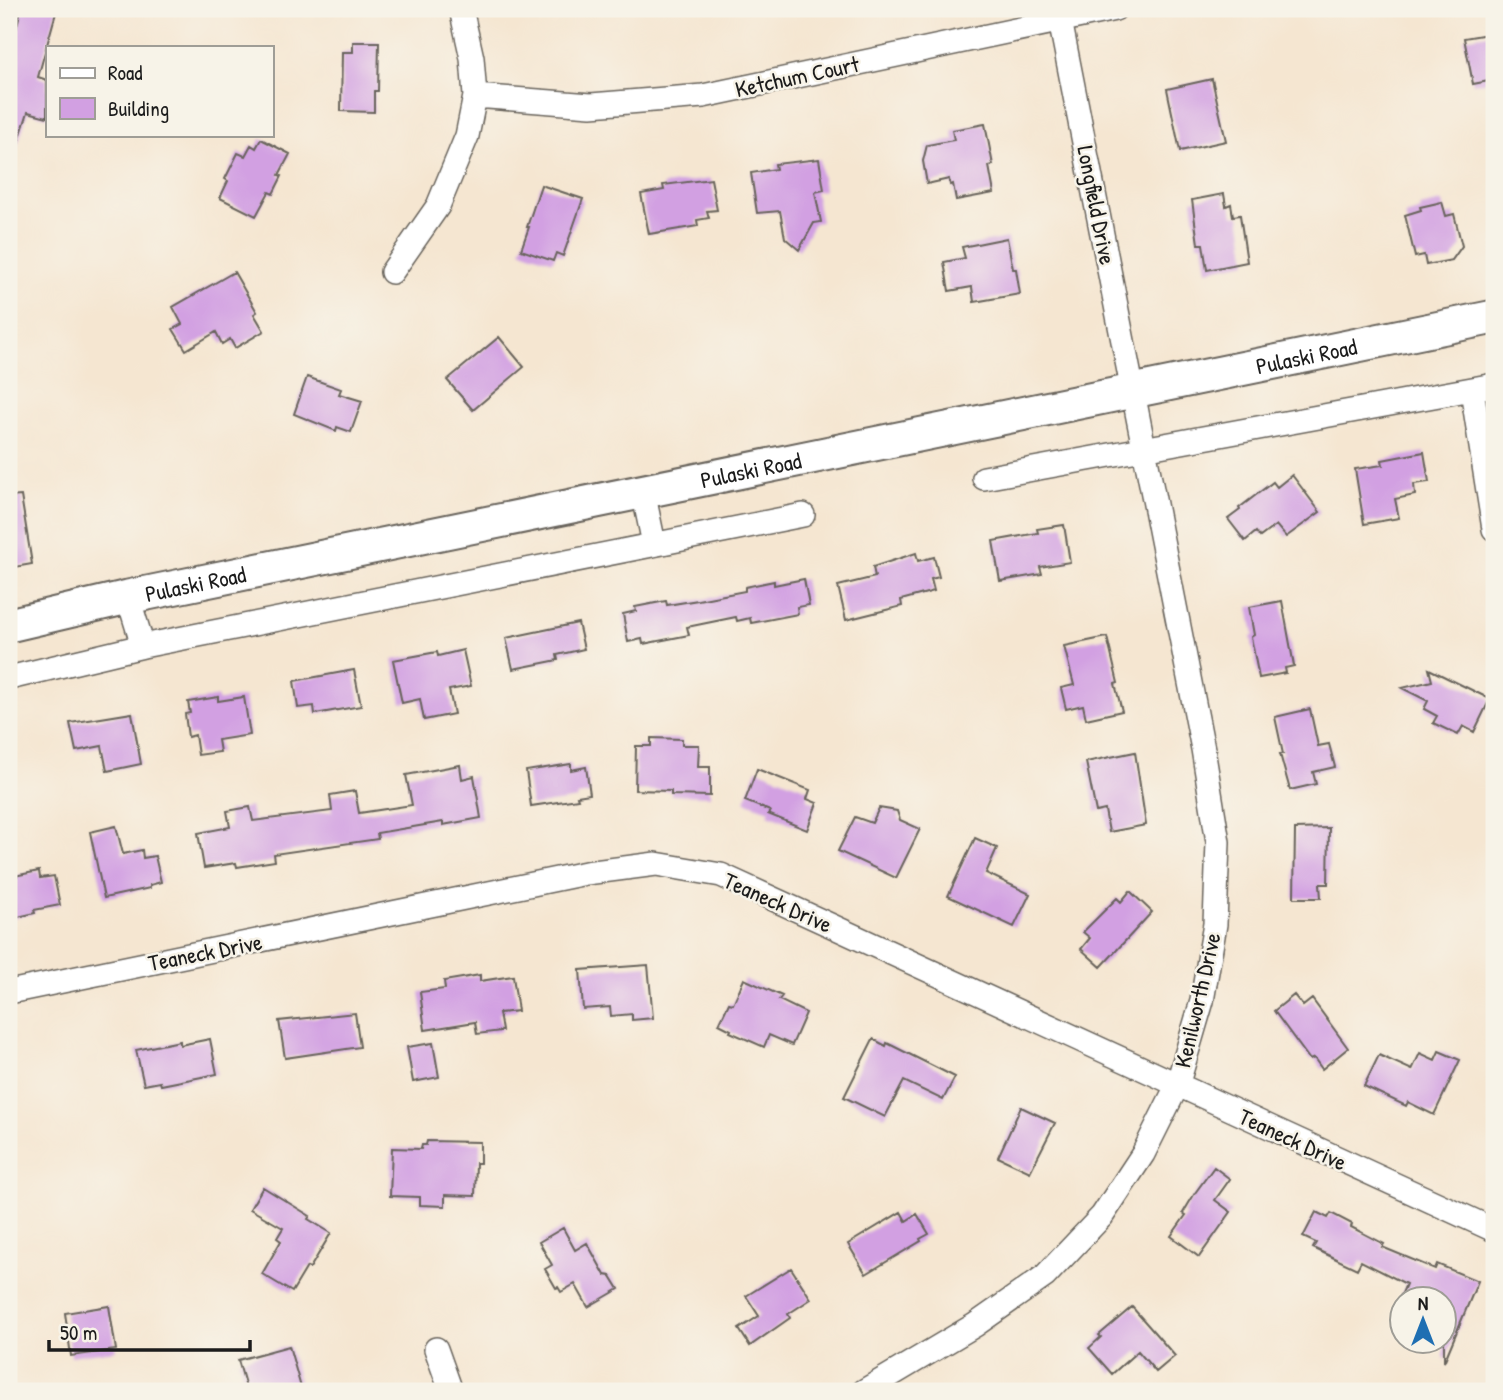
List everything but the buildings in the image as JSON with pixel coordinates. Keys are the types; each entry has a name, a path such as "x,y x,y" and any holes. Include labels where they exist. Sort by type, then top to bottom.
{"main road":[{"name":"Pulaski Road","path":"9,625 128,597 1494,317"}],"street":[{"path":"392,272 438,206 467,136 475,96 472,58 461,9"},
{"name":"Ketchum Court","path":"475,96 591,105 703,96 1115,9"},
{"name":"Longfield Drive","path":"1060,20 1134,389"},
{"path":"984,478 1483,387 1494,529"},
{"name":"Kenilworth Drive","path":"863,1391 975,1325 1045,1276 1102,1216 1143,1154 1177,1086 1202,1001 1215,924 1218,842 1134,389"},
{"path":"643,491 654,544"},
{"path":"9,678 143,646 803,515"},
{"path":"128,597 143,646"},
{"name":"Teaneck Drive","path":"9,992 586,873 656,864 721,875 1494,1230"},
{"path":"436,1349 451,1391"}]}
